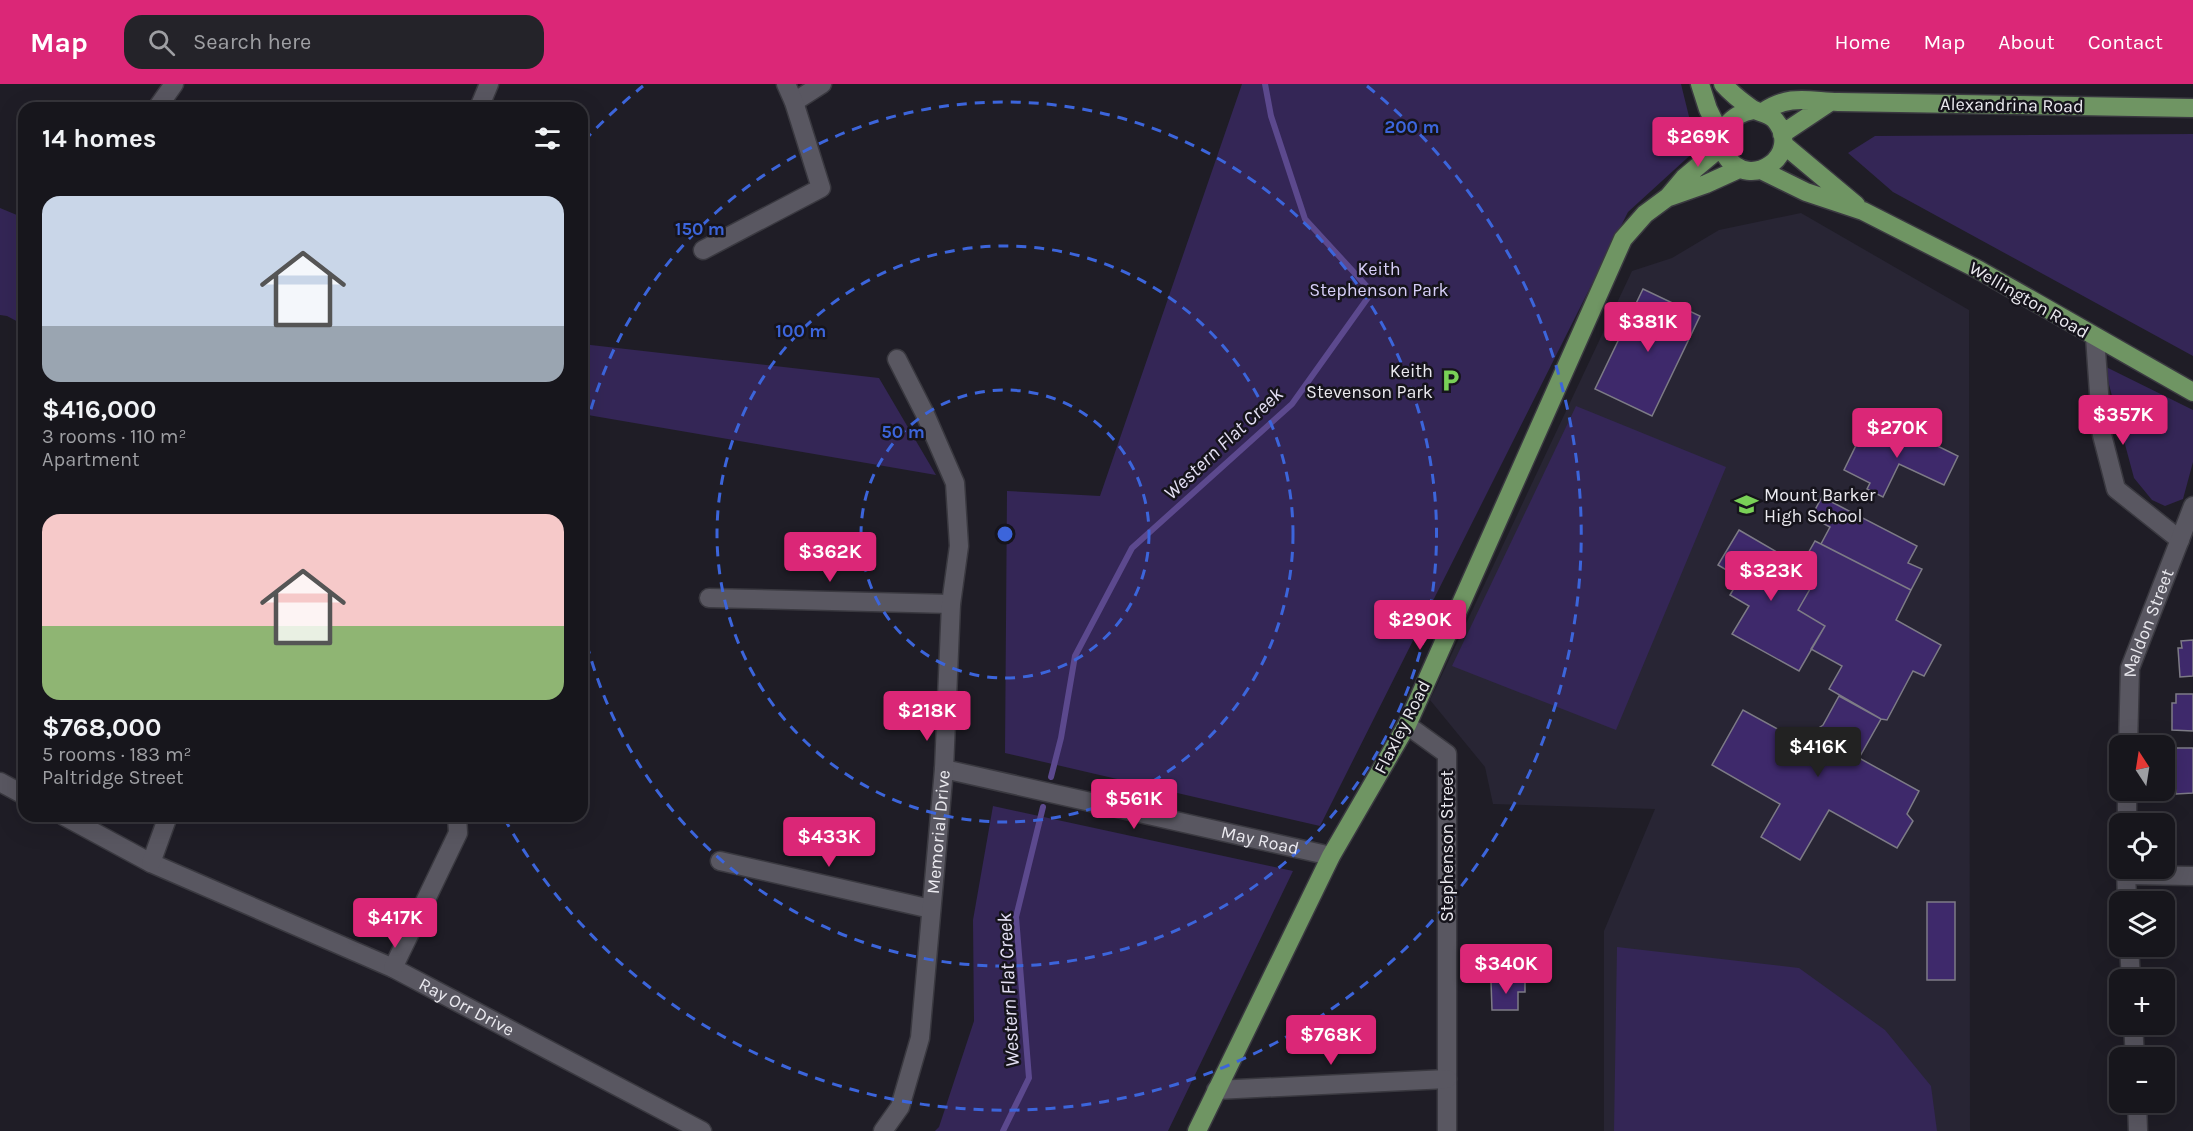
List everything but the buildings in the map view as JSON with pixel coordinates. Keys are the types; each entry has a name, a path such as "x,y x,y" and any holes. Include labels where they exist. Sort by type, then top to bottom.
{"main road":[{"path":"1700,84 1726,156 1739,168 1752,171 1761,170 1775,161 1783,139 1830,102"},
{"path":"1723,84 1758,111 1775,120 1783,139"},
{"name":"Alexandrina Road","path":"1758,111 1776,103 1796,99 1830,102 2193,108"},
{"path":"1722,142 1725,128 1733,117 1743,112 1758,111"},
{"name":"Wellington Road","path":"1783,139 1863,211"},
{"name":"Flaxley Road","path":"1197,1131 1331,856 1407,725 1623,239 1645,214 1668,197 1684,178 1722,142"},
{"name":"Flaxley Road","path":"1668,197 1706,184 1739,168"},
{"name":"Wellington Road","path":"1761,170 1806,192 1863,211 1979,270 2193,392"}],"street":[{"path":"161,102 174,84"},
{"path":"482,102 489,84"},
{"path":"703,250 822,188 786,84"},
{"path":"794,102 822,84"},
{"path":"2095,338 2102,435 2116,489 2180,540"},
{"name":"Memorial Drive","path":"883,1131 900,1107 920,1038 944,769 951,604 959,546 955,483 925,414 897,359"},
{"name":"Maldon Street","path":"2128,735 2130,668 2193,506"},
{"path":"708,598 951,604"},
{"name":"Stephenson Street","path":"1407,725 1448,754 1448,1131"},
{"name":"May Road","path":"944,769 1331,856"},
{"path":"0,782 18,792"},
{"name":"Ray Orr Drive","path":"75,822 152,863 393,968 702,1131"},
{"path":"152,863 166,822"},
{"path":"393,968 458,833 457,822"},
{"path":"720,861 930,909"},
{"path":"2175,875 2193,876"},
{"path":"1216,1090 1447,1079"},
{"path":"2137,1113 2138,1131"}],"shaded area":[{"name":"Mount Barker High School","path":"1801,213 1969,310 1970,1131 1604,1131 1604,931 1655,809 1493,804 1485,767 1430,700 1632,271 1672,258 1719,230"}],"green space":[{"name":"Keith Stephenson Park","path":"1242,84 1681,84 1697,149 1628,212 1320,826 1005,753 1007,491 1100,496"},
{"path":"2193,134 2193,356 1893,192 1848,153 1875,136"},
{"path":"0,208 18,216 18,322 0,315"},
{"path":"588,345 879,378 936,475 588,415"},
{"path":"2104,366 2193,410 2193,462 2183,499 2165,506 2152,500 2134,478"},
{"path":"1576,406 1726,467 1616,730 1452,666"},
{"path":"993,806 1293,871 1168,1131 935,1131 939,1127 974,1021 973,920"},
{"path":"1617,947 1799,968 1885,1030 1931,1086 1937,1131 1614,1131"}],"waterway":[{"name":"Western Flat Creek","path":"1051,777 1061,738 1075,656 1132,548 1292,404 1372,292 1305,219 1271,116 1265,84"},
{"name":"Western Flat Creek","path":"1003,1131 1029,1078 1016,917 1043,807"}],"place":[{"name":"Keith Stevenson Park","path":"1451,381"},
{"name":"Mount Barker High School","path":"1746,505"}]}
